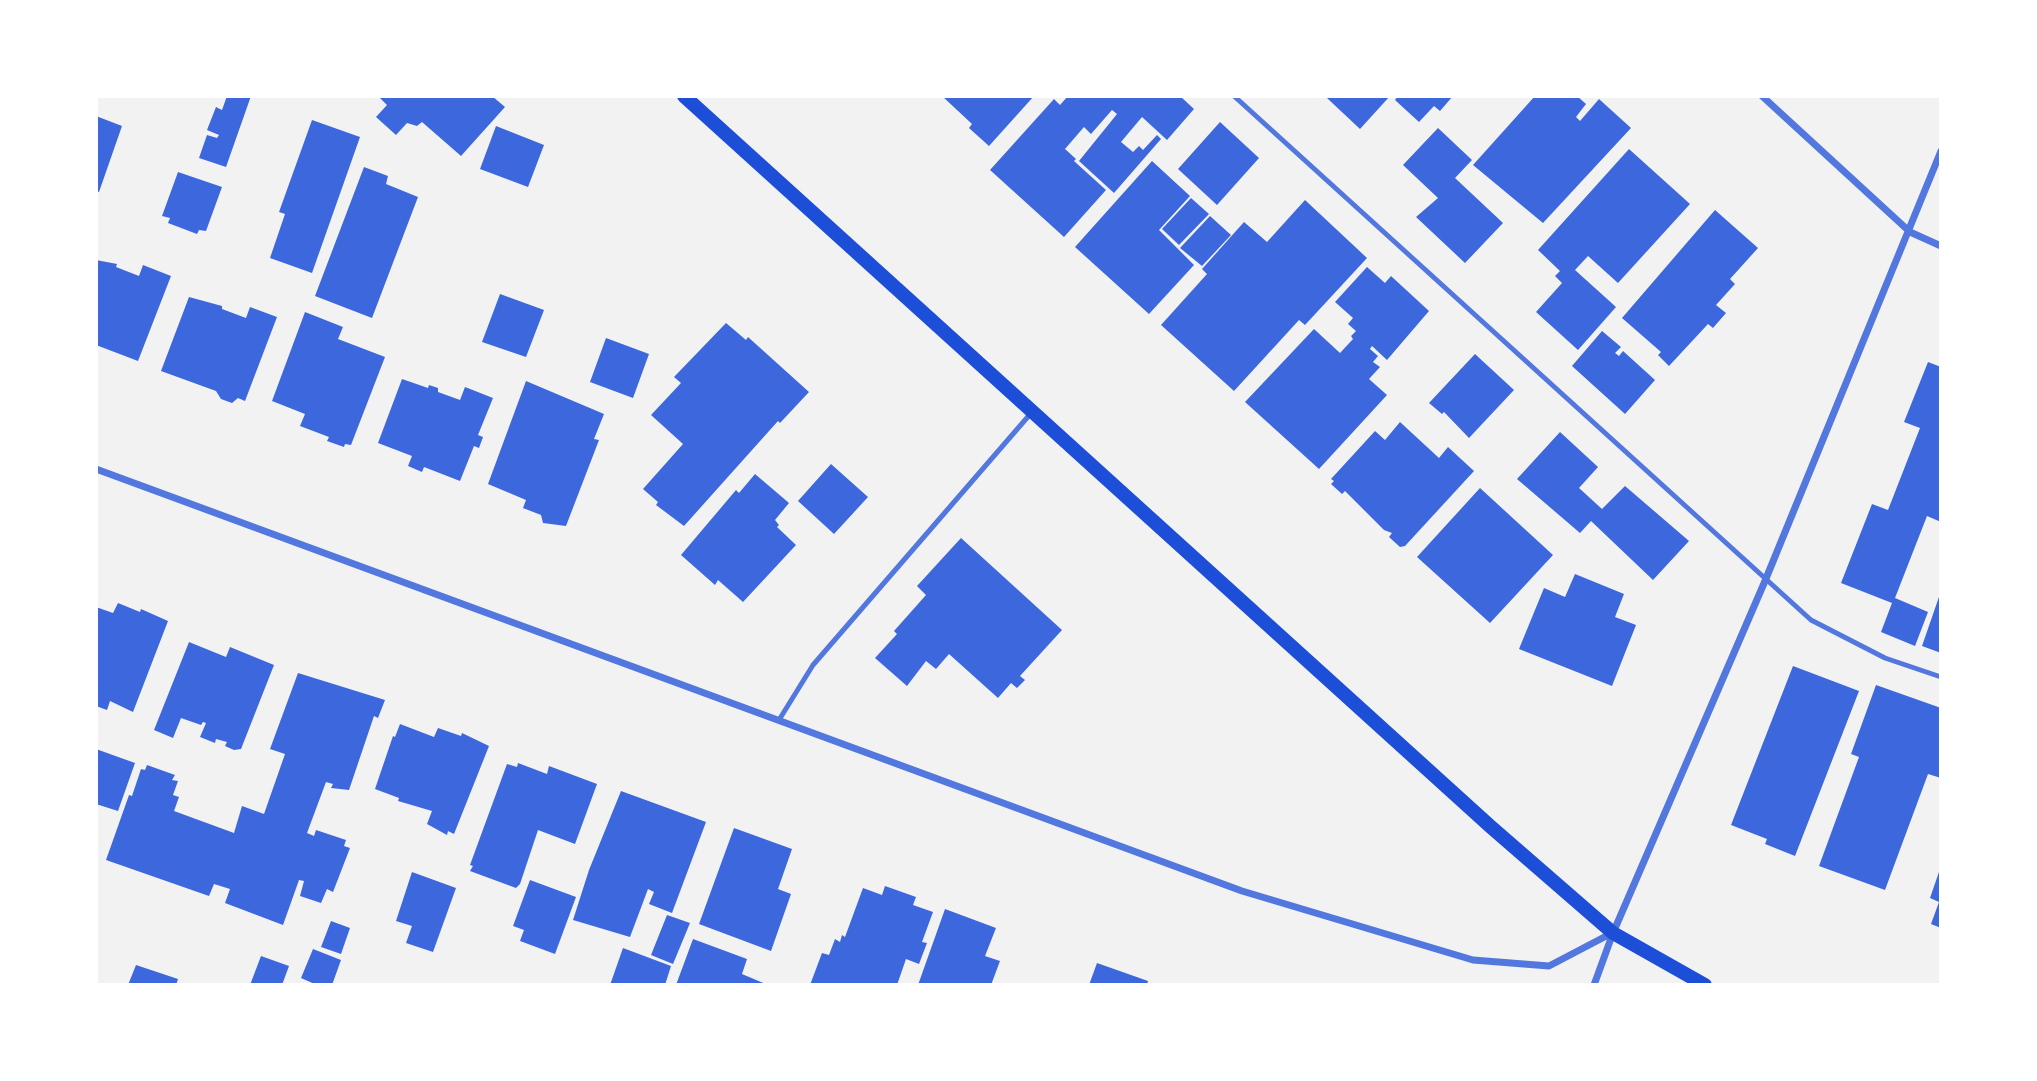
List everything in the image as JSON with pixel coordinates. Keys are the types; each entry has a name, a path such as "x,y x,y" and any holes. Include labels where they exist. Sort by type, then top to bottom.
{"main road":[{"path":"684,96 1480,818 1613,933 1705,985"}],"street":[{"path":"1762,96 1910,232 1941,246"},
{"path":"1594,985 1613,933 1765,581 1941,151"},
{"path":"96,469 1242,891 1473,960 1549,966 1613,933"}],"lane":[{"path":"1234,96 1811,620 1885,658 1941,677"},
{"path":"779,720 813,665 1032,412"}],"building":[{"path":"227,96 251,96 226,167 199,158 207,135 217,138 219,135 207,130 216,107 222,110"},
{"path":"378,96 492,96 505,107 461,156 422,122 417,126 407,123 396,135 376,117 387,105"},
{"path":"942,96 1034,96 989,146 969,128 972,124"},
{"path":"1068,96 1180,96 1194,109 1167,140 1142,117 1121,142 1133,152 1139,146 1143,150 1157,135 1161,139 1114,193 1079,161 1117,114 1112,110 1091,134 1084,127 1065,149 1076,159 1074,161 1106,190 1064,237 990,170 1054,99 1060,105"},
{"path":"1390,96 1360,129 1327,98"},
{"path":"1398,96 1453,96 1440,111 1434,106 1419,122 1395,100"},
{"path":"1535,96 1577,96 1586,104 1576,117 1580,121 1599,99 1631,128 1543,223 1473,165"},
{"path":"96,116 122,126 99,192 96,191"},
{"path":"312,120 360,137 312,273 270,258 285,214 279,212"},
{"path":"1220,122 1259,158 1217,205 1178,169"},
{"path":"496,126 544,145 528,187 480,169"},
{"path":"1438,128 1472,160 1455,178 1503,223 1465,263 1416,217 1438,198 1403,165"},
{"path":"1629,149 1690,204 1618,283 1588,256 1575,270 1616,307 1578,350 1536,312 1562,283 1555,276 1560,271 1538,250"},
{"path":"1152,161 1190,196 1159,230 1194,265 1149,314 1075,247"},
{"path":"364,167 388,176 386,184 418,197 372,318 315,296"},
{"path":"178,172 222,187 206,231 199,230 197,234 168,223 170,218 162,216"},
{"path":"1191,198 1209,214 1179,245 1162,229"},
{"path":"1305,200 1367,258 1305,325 1299,320 1234,391 1161,325 1207,274 1202,269 1244,222 1267,242"},
{"path":"1715,210 1758,248 1730,279 1735,284 1716,305 1726,313 1713,328 1708,324 1669,366 1658,355 1661,352 1622,318"},
{"path":"1210,216 1231,235 1202,266 1180,248"},
{"path":"96,260 117,264 116,267 139,276 143,265 171,276 138,361 96,345"},
{"path":"1367,267 1385,283 1391,276 1429,311 1387,360 1372,346 1370,349 1378,356 1373,362 1380,367 1369,379 1387,395 1319,469 1245,402 1314,329 1340,353 1353,339 1351,336 1356,331 1348,324 1353,318 1335,302"},
{"path":"500,294 544,310 526,357 482,342"},
{"path":"189,297 222,306 222,309 246,318 250,307 277,317 245,401 238,398 232,403 221,399 216,391 161,371"},
{"path":"305,312 343,327 338,339 385,357 351,445 345,444 344,447 327,441 329,437 300,426 305,414 272,401"},
{"path":"726,323 746,340 748,337 809,392 780,423 778,421 684,526 656,505 658,502 643,489 683,444 651,415 681,383 674,377"},
{"path":"1602,331 1621,347 1615,353 1619,356 1623,351 1655,380 1625,414 1572,366"},
{"path":"606,338 649,354 633,398 590,382"},
{"path":"1475,354 1514,390 1469,438 1444,412 1442,414 1429,403"},
{"path":"1928,362 1941,367 1941,522 1927,516 1895,598 1928,612 1915,646 1881,632 1892,603 1841,583 1872,504 1888,510 1920,428 1904,422"},
{"path":"402,379 428,388 429,385 438,388 438,392 460,400 465,387 493,398 478,435 483,437 479,448 474,446 460,481 424,467 422,472 408,466 412,456 378,443"},
{"path":"526,381 604,414 594,439 599,440 566,526 543,523 541,515 523,508 526,500 488,484"},
{"path":"1400,422 1439,458 1448,447 1474,471 1405,546 1400,547 1389,537 1392,533 1384,530 1345,491 1342,494 1331,484 1334,481 1331,479 1375,431 1385,440"},
{"path":"1560,432 1598,467 1579,488 1602,509 1625,486 1689,541 1653,580 1591,521 1580,533 1517,479"},
{"path":"831,464 868,497 834,534 798,501"},
{"path":"755,474 789,503 775,520 779,525 777,527 796,545 743,602 718,580 715,585 681,555 736,490 739,493"},
{"path":"1480,488 1553,555 1490,623 1417,557"},
{"path":"961,538 1062,630 1020,676 1025,680 1017,688 1011,683 998,698 949,654 936,669 926,661 907,686 875,658 897,634 894,631 926,595 917,586"},
{"path":"1575,574 1624,594 1615,617 1636,625 1612,686 1519,649 1544,588 1565,597"},
{"path":"1941,594 1941,653 1922,646"},
{"path":"118,603 140,612 141,609 168,621 133,712 110,701 107,710 96,706 96,607 113,613"},
{"path":"189,642 226,657 230,647 274,665 241,749 234,750 225,746 227,742 216,739 215,743 200,737 206,723 203,722 201,725 181,718 173,738 154,730"},
{"path":"1793,666 1859,691 1795,856 1765,844 1767,839 1731,825"},
{"path":"298,673 385,700 378,718 374,716 349,790 331,788 333,784 326,782 307,833 314,836 316,830 346,840 344,846 350,848 333,892 327,889 321,903 300,896 304,881 299,880 283,925 225,903 230,889 214,884 209,896 106,860 129,795 132,796 141,769 145,770 147,765 175,775 172,780 178,781 173,795 179,797 174,811 234,833 242,806 264,814 285,754 270,749"},
{"path":"1876,685 1941,708 1941,778 1928,774 1885,890 1819,866 1859,757 1851,754"},
{"path":"400,724 434,737 438,728 461,736 462,733 489,746 454,834 448,831 447,835 427,824 432,811 398,801 399,798 375,789 393,736 395,737"},
{"path":"96,749 135,763 118,811 96,804"},
{"path":"518,763 547,774 549,766 597,784 575,844 538,830 520,884 516,888 470,871 473,866 470,865 507,764 517,767"},
{"path":"621,791 706,822 672,913 649,904 654,892 648,889 630,937 573,920 589,870"},
{"path":"734,828 792,849 778,889 791,894 771,951 699,924"},
{"path":"1940,869 1941,928 1931,924 1939,902 1930,898"},
{"path":"412,872 456,888 433,952 406,943 412,926 396,921"},
{"path":"530,880 576,897 555,954 520,941 524,930 513,926"},
{"path":"885,886 916,897 913,905 933,912 922,942 927,943 919,964 906,959 897,985 810,985 822,953 829,955 835,939 840,942 842,935 845,937 863,888 882,895"},
{"path":"945,909 996,928 985,956 1000,961 991,985 918,985"},
{"path":"667,915 690,923 673,964 651,955"},
{"path":"331,921 350,928 341,954 321,947"},
{"path":"693,939 747,959 742,974 768,985 676,985"},
{"path":"623,948 671,966 665,985 610,985"},
{"path":"313,949 341,960 332,985 317,985 301,978"},
{"path":"261,956 289,966 282,985 250,985"},
{"path":"1097,963 1148,981 1147,985 1089,985"},
{"path":"136,965 178,979 176,985 128,985"}]}
